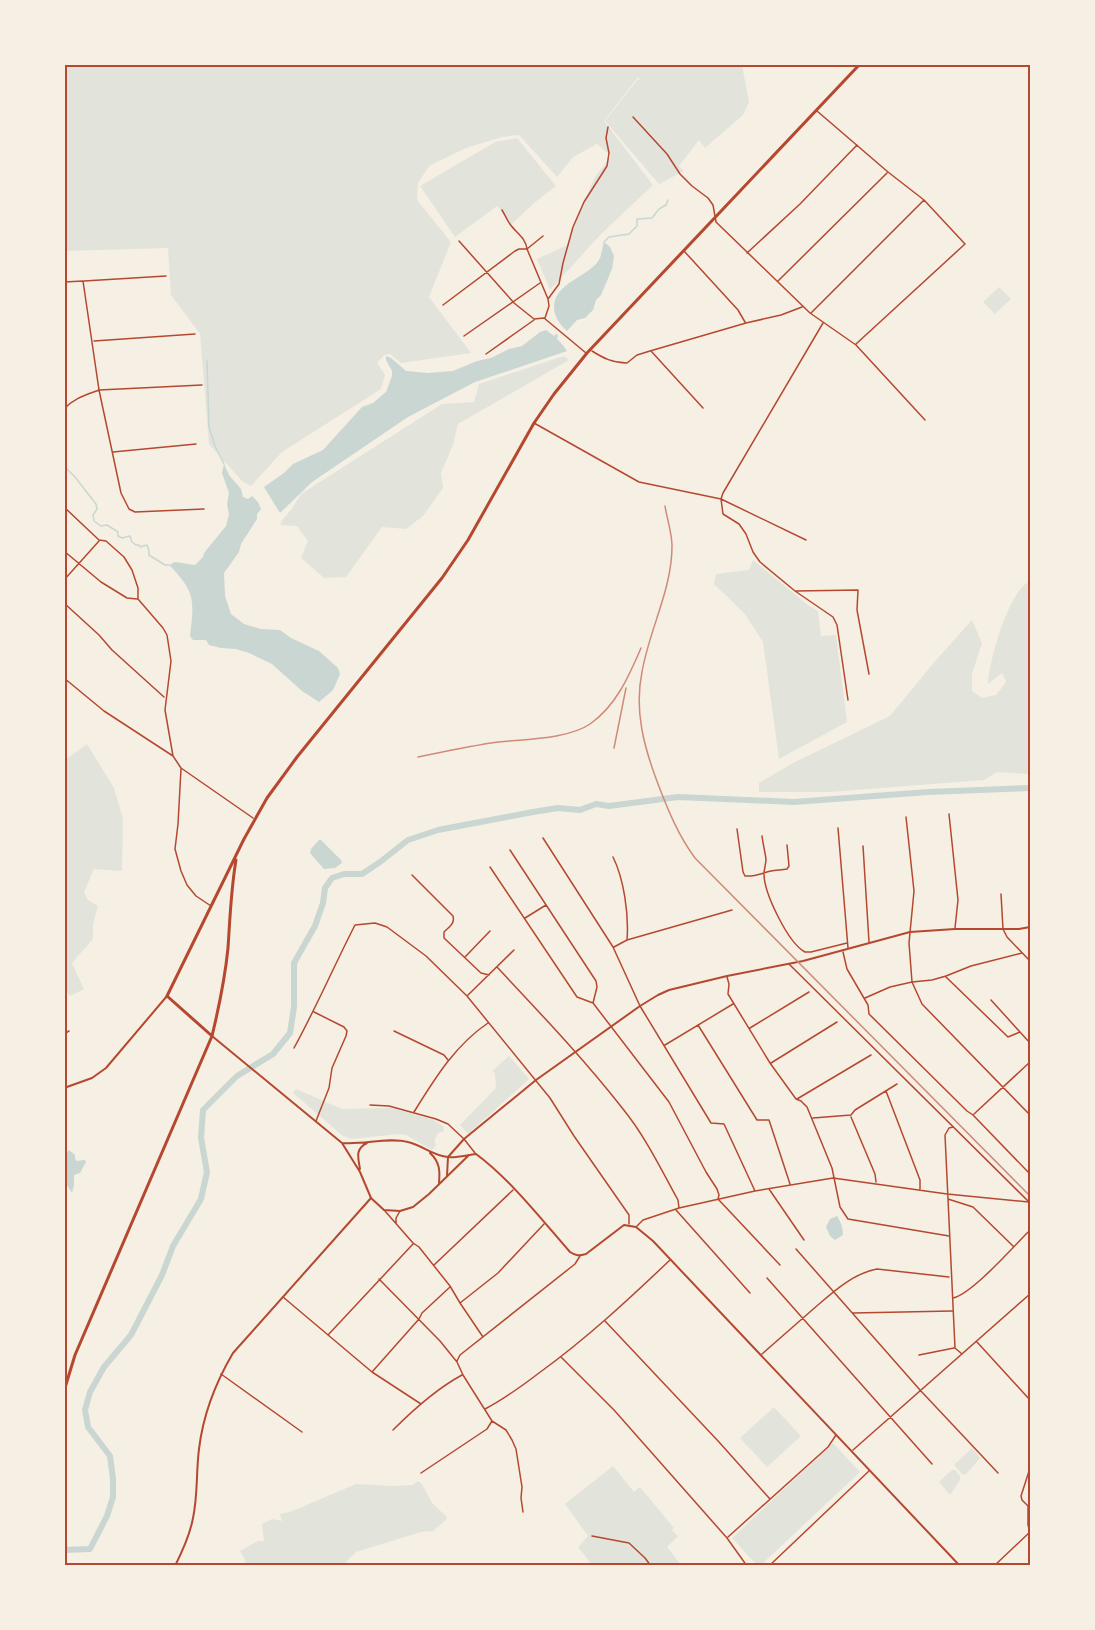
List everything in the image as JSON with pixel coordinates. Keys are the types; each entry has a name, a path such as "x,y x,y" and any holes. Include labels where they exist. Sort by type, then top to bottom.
{"main road":[{"path":"64,1088 92,1077 106,1068 167,996 254,819 297,757 455,561 534,423 554,394 589,352 860,64"},
{"path":"64,1391 75,1355 212,1036 225,970 237,855"},
{"path":"220,887 227,887 232,893"},
{"path":"447,1176 448,1157 464,1138 536,1080 640,1005 669,990 803,961 910,932 1030,927"},
{"path":"167,996 342,1143 360,1172 371,1198 384,1210 400,1211 413,1207 469,1155"},
{"path":"342,1143 394,1140 410,1142 448,1157 476,1154 514,1190 570,1252 580,1256 586,1254 620,1227 624,1225 636,1227 653,1241 960,1566"},
{"path":"360,1172 358,1151 360,1147 370,1143"},
{"path":"428,1151 436,1158 439,1166 439,1184"},
{"path":"175,1566 187,1541 194,1518 199,1446 206,1419 221,1374 232,1353 371,1198"},
{"path":"64,1546 65,1566"}],"street":[{"path":"816,110 924,200 965,244 856,345"},
{"path":"633,117 667,154 680,174 708,198 713,205 714,219 810,313 856,345 925,420"},
{"path":"548,299 559,284 573,227 584,202 607,166 608,127"},
{"path":"747,253 800,204 857,145"},
{"path":"777,282 888,172"},
{"path":"810,313 924,200"},
{"path":"502,210 511,226 526,244 548,299 547,314 544,318"},
{"path":"443,305 519,249 527,249 543,236"},
{"path":"459,241 513,303 534,319"},
{"path":"684,251 738,310 746,322"},
{"path":"64,282 166,276"},
{"path":"83,281 99,390 121,493 129,509 135,512 204,509"},
{"path":"464,336 541,283"},
{"path":"486,354 534,319 544,318 589,352 627,363 637,355 746,322 781,315 803,306"},
{"path":"823,323 723,493 723,514 739,524 760,562 795,591 833,617 837,625 849,700"},
{"path":"92,341 195,334"},
{"path":"650,351 703,408"},
{"path":"64,409 82,396 99,390 202,385"},
{"path":"534,423 639,482 722,499 806,540"},
{"path":"113,452 196,444"},
{"path":"64,507 99,540 106,541 124,556 138,588 138,599 167,635 171,661 165,710 173,756"},
{"path":"64,580 99,540"},
{"path":"64,551 101,582 127,598 138,599"},
{"path":"795,591 858,590 857,610 869,674"},
{"path":"64,603 166,699"},
{"path":"64,678 104,711 173,756 181,768 254,819"},
{"path":"181,768 175,849 187,885 196,896 211,906"},
{"path":"949,814 958,900 955,929"},
{"path":"906,817 914,891 909,943 912,982 922,1004 1030,1115"},
{"path":"838,828 848,949"},
{"path":"737,829 743,872 748,877 787,869 789,866 787,845"},
{"path":"762,836 765,858 764,874 771,900 793,941 802,950 811,952 847,943"},
{"path":"543,838 613,947 640,1005 711,1123 724,1124 755,1191"},
{"path":"863,846 869,943"},
{"path":"510,850 596,981 597,987 592,1003"},
{"path":"613,857 622,879 627,940"},
{"path":"490,867 577,997 592,1003 669,1102 717,1189 718,1199 780,1265"},
{"path":"412,875 453,916 454,920 444,932 444,938 481,973 489,975"},
{"path":"1001,894 1003,929 1007,937 1030,961"},
{"path":"524,919 546,905"},
{"path":"613,947 627,940 732,910"},
{"path":"294,1048 314,1012 355,925 375,923 387,927 426,956 467,996 536,1080 629,1215 629,1225"},
{"path":"465,958 490,931"},
{"path":"467,996 514,950"},
{"path":"843,951 847,969 868,1005 869,1014 967,1111 974,1114 1030,1174"},
{"path":"864,998 890,987 946,976 971,966 1022,953"},
{"path":"790,964 1030,1203"},
{"path":"497,967 576,1052 624,1109 678,1200 679,1208"},
{"path":"727,976 728,994 749,1029 796,1099 807,1107 832,1168 840,1207 848,1219 949,1236"},
{"path":"946,976 1008,1037 1020,1032"},
{"path":"749,1029 809,992"},
{"path":"991,1000 1030,1043"},
{"path":"664,1046 734,1004"},
{"path":"314,1012 346,1031 316,1122"},
{"path":"414,1112 444,1065 488,1022"},
{"path":"771,1064 837,1022"},
{"path":"698,1025 757,1120 769,1120 790,1185"},
{"path":"64,1034 69,1031"},
{"path":"394,1031 444,1055 449,1061"},
{"path":"796,1099 871,1054"},
{"path":"974,1114 1030,1062"},
{"path":"812,1118 851,1115 855,1110 897,1084"},
{"path":"886,1091 920,1180 920,1190"},
{"path":"370,1105 389,1106 414,1112 448,1125 464,1138 476,1154"},
{"path":"851,1115 875,1174 876,1183"},
{"path":"954,1126 945,1135 947,1199 955,1348 962,1354"},
{"path":"636,1227 643,1220 679,1208 755,1191 833,1178 1030,1203"},
{"path":"769,1189 804,1240"},
{"path":"433,1265 514,1190"},
{"path":"947,1199 973,1207 1014,1247"},
{"path":"384,1210 419,1247 450,1287 483,1337"},
{"path":"675,1210 750,1293"},
{"path":"396,1224 400,1211"},
{"path":"460,1303 498,1273 545,1224"},
{"path":"951,1298 960,1296 1030,1230"},
{"path":"328,1335 413,1243"},
{"path":"796,1249 920,1390 998,1473"},
{"path":"457,1362 460,1355 575,1264 580,1256"},
{"path":"484,1410 561,1357 605,1321 671,1260"},
{"path":"761,1354 833,1292 855,1276 867,1271 877,1269 951,1277"},
{"path":"767,1278 891,1415 932,1464"},
{"path":"380,1279 440,1341 457,1362 492,1421 506,1430 516,1449 523,1512"},
{"path":"372,1372 420,1319 422,1313 450,1287"},
{"path":"852,1451 1030,1294"},
{"path":"282,1297 372,1372 421,1404"},
{"path":"852,1313 952,1311"},
{"path":"605,1321 770,1499"},
{"path":"977,1341 1030,1400"},
{"path":"919,1355 955,1348"},
{"path":"561,1357 614,1410 727,1538 747,1566"},
{"path":"221,1374 302,1432"},
{"path":"393,1430 449,1382 463,1375"},
{"path":"421,1473 487,1430 492,1421"},
{"path":"727,1538 828,1447 836,1435"},
{"path":"994,1566 1030,1532 1028,1506 1021,1496 1030,1468"},
{"path":"769,1566 869,1471"},
{"path":"592,1536 629,1543 651,1566"}],"shaded area":[{"path":"64,65 742,65 749,102 743,115 705,148 699,140 679,166 684,171 659,184 605,121 638,79 640,80 638,77 604,121 653,185 601,234 550,290 537,259 568,245 595,177 611,156 597,144 573,157 557,177 519,135 502,137 466,148 429,166 418,183 417,200 451,242 429,297 471,353 401,363 390,354 384,355 377,363 385,375 381,389 282,452 251,486 243,482 209,444 200,334 171,295 168,248 65,251"},
{"path":"517,138 556,186 512,224 497,206 455,237 420,186 495,142"},
{"path":"604,242 610,247 614,256 612,269 593,310 585,318 577,320 567,331 555,314 556,299 566,286 594,266 601,256"},
{"path":"999,287 1011,299 995,314 983,302"},
{"path":"546,330 554,336 558,335 557,339 567,351 475,382 408,417 312,482 280,513 264,487 293,464 323,450 362,407 373,403 386,392 392,371 386,356 406,371 428,373 453,371 522,346"},
{"path":"564,356 569,360 458,424 453,445 441,473 443,488 423,516 406,529 382,527 346,577 324,578 301,558 308,541 297,526 280,525 301,494 442,404 474,402 479,384"},
{"path":"224,464 229,475 241,489 243,497 248,499 252,496 261,509 241,544 239,552 224,573 225,596 231,614 244,624 261,629 280,630 291,638 319,651 338,668 340,674 333,690 319,702 302,691 272,664 249,653 209,645 206,640 193,640 190,636 192,605 189,590 169,565 175,562 195,565 226,526 229,514 227,504 229,493 222,473"},
{"path":"753,560 818,611 821,636 836,635 847,722 779,759 763,642 745,614 714,584 716,574 749,570"},
{"path":"1030,582 1030,774 997,772 984,780 830,792 759,792 759,783 793,763 890,716 972,620 982,643 972,674 972,691 982,698 996,695 1006,682 1002,673 988,684 996,644 1015,597 1022,587"},
{"path":"87,744 114,788 123,819 122,871 94,869 84,892 88,900 98,906 93,924 93,939 72,963 84,989 70,996 64,988 65,760"},
{"path":"319,840 342,863 335,868 324,869 310,853"},
{"path":"509,1056 529,1079 468,1134 460,1125 496,1088 495,1073 492,1071"},
{"path":"296,1089 342,1109 391,1108 434,1120 444,1127 443,1132 439,1132 434,1141 436,1145 432,1150 406,1135 352,1139 343,1136 293,1093"},
{"path":"69,1150 75,1155 77,1161 85,1160 86,1162 80,1173 74,1175 72,1193 67,1185 65,1186 64,1177 64,1162"},
{"path":"837,1216 842,1225 843,1235 835,1240 830,1236 826,1227 830,1219"},
{"path":"774,1407 801,1436 767,1467 740,1438"},
{"path":"833,1443 860,1472 761,1565 757,1565 732,1538"},
{"path":"972,1448 980,1458 963,1475 954,1465"},
{"path":"613,1466 634,1492 640,1487 674,1528 672,1530 678,1536 667,1547 681,1565 592,1565 578,1547 588,1536 565,1504"},
{"path":"952,1470 960,1476 960,1480 950,1495 939,1482"},
{"path":"418,1481 432,1503 447,1517 433,1531 421,1532 356,1552 345,1565 245,1565 245,1559 240,1551 258,1541 264,1541 262,1524 272,1519 282,1521 280,1514 290,1512 356,1484 393,1486 413,1485"}],"waterway":[{"path":"604,242 609,237 629,234 637,226 637,219 652,218 659,209 666,205 668,200"},
{"path":"207,361 209,427 224,464"},
{"path":"64,466 96,504 94,521 101,526 107,525 118,532 118,536 122,538 130,536 132,542 140,547 147,545 149,555 169,565"},
{"path":"64,1550 90,1549 107,1516 113,1497 110,1456 88,1427 85,1410 90,1392 104,1367 131,1335 162,1275 173,1246 201,1199 207,1172 201,1138 203,1110 237,1076 273,1054 290,1033 294,1007 294,963 315,926 323,903 325,888 332,878 344,874 362,874 408,840 438,830 558,808 580,810 596,804 609,806 678,797 794,802 928,792 1030,788"}],"railway":[{"path":"665,506 672,541 671,562 645,656 639,701 648,756 678,831 695,858 1030,1196"},
{"path":"418,757 491,743 556,736 580,729 599,717 614,699 641,648"},
{"path":"614,748 626,688"}]}
